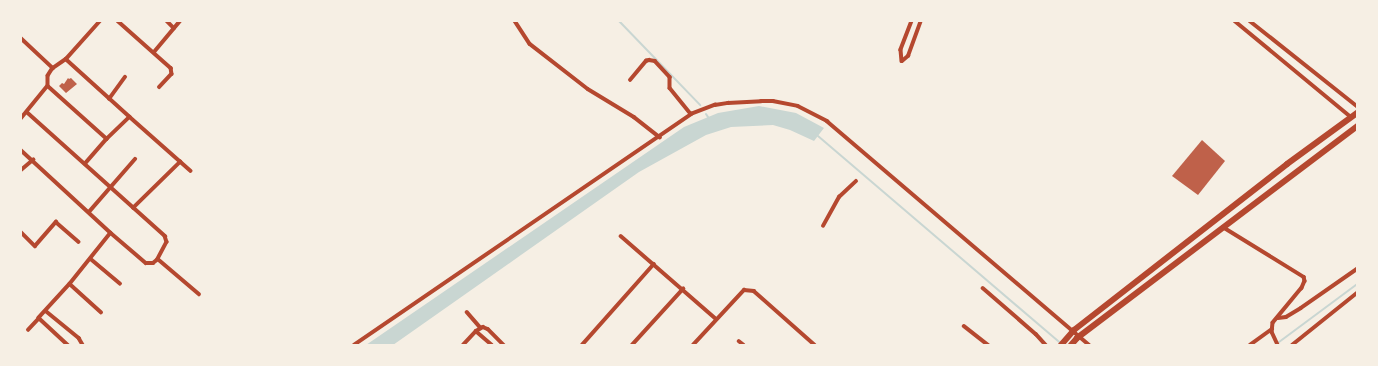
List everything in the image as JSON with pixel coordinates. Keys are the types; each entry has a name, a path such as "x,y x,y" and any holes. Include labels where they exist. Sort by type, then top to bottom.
{"main road":[{"path":"1061,345 1072,331 1287,164 1357,113"},
{"path":"1071,345 1078,337 1357,126"}],"street":[{"path":"21,119 48,86 48,76 53,68 66,59 100,21"},
{"path":"118,21 154,52 172,71 170,77 160,87"},
{"path":"167,21 174,28"},
{"path":"154,52 180,21"},
{"path":"515,21 530,44 588,89 634,117 660,137"},
{"path":"912,21 901,50 902,61 908,56 921,21"},
{"path":"1235,21 1351,117"},
{"path":"1250,21 1357,106"},
{"path":"21,38 53,68"},
{"path":"66,59 191,171"},
{"path":"630,80 646,61 655,61 670,77 670,88 691,114"},
{"path":"109,99 125,77"},
{"path":"48,86 107,140"},
{"path":"354,345 660,137 691,114 715,105 760,100 788,103 819,116 1089,345"},
{"path":"21,150 146,263 153,263 158,259 167,242 166,238 27,112"},
{"path":"85,164 130,117"},
{"path":"89,212 135,159"},
{"path":"21,170 33,160"},
{"path":"133,208 180,162"},
{"path":"823,226 839,197 856,181"},
{"path":"21,232 35,246 56,222 79,242"},
{"path":"1223,227 1304,277 1303,286 1273,322 1272,331 1278,345"},
{"path":"28,330 70,284 112,233"},
{"path":"621,236 716,319"},
{"path":"91,259 120,283"},
{"path":"158,259 199,294"},
{"path":"582,345 654,264"},
{"path":"1277,318 1291,314 1357,268"},
{"path":"70,284 102,312"},
{"path":"983,288 1036,334 1046,345"},
{"path":"632,345 683,289"},
{"path":"693,345 744,290 754,291 815,345"},
{"path":"1292,345 1357,293"},
{"path":"46,311 79,338 83,345"},
{"path":"467,312 481,328"},
{"path":"39,318 68,345"},
{"path":"964,326 988,345"},
{"path":"463,345 476,331 481,328 488,329 504,345"},
{"path":"476,331 492,345"},
{"path":"1250,345 1272,331"},
{"path":"739,341 744,345"}],"shaded area":[{"path":"759,106 796,113 824,128 814,141 790,130 773,125 731,127 706,135 639,172 393,345 366,345 684,127 718,113"}],"building":[{"path":"68,78 71,78 77,84 66,93 59,86 62,83 64,84"},
{"path":"1202,140 1225,161 1198,195 1172,176"}],"waterway":[{"path":"619,21 700,105"},
{"path":"818,136 1060,343"},
{"path":"1275,345 1357,284"}]}
